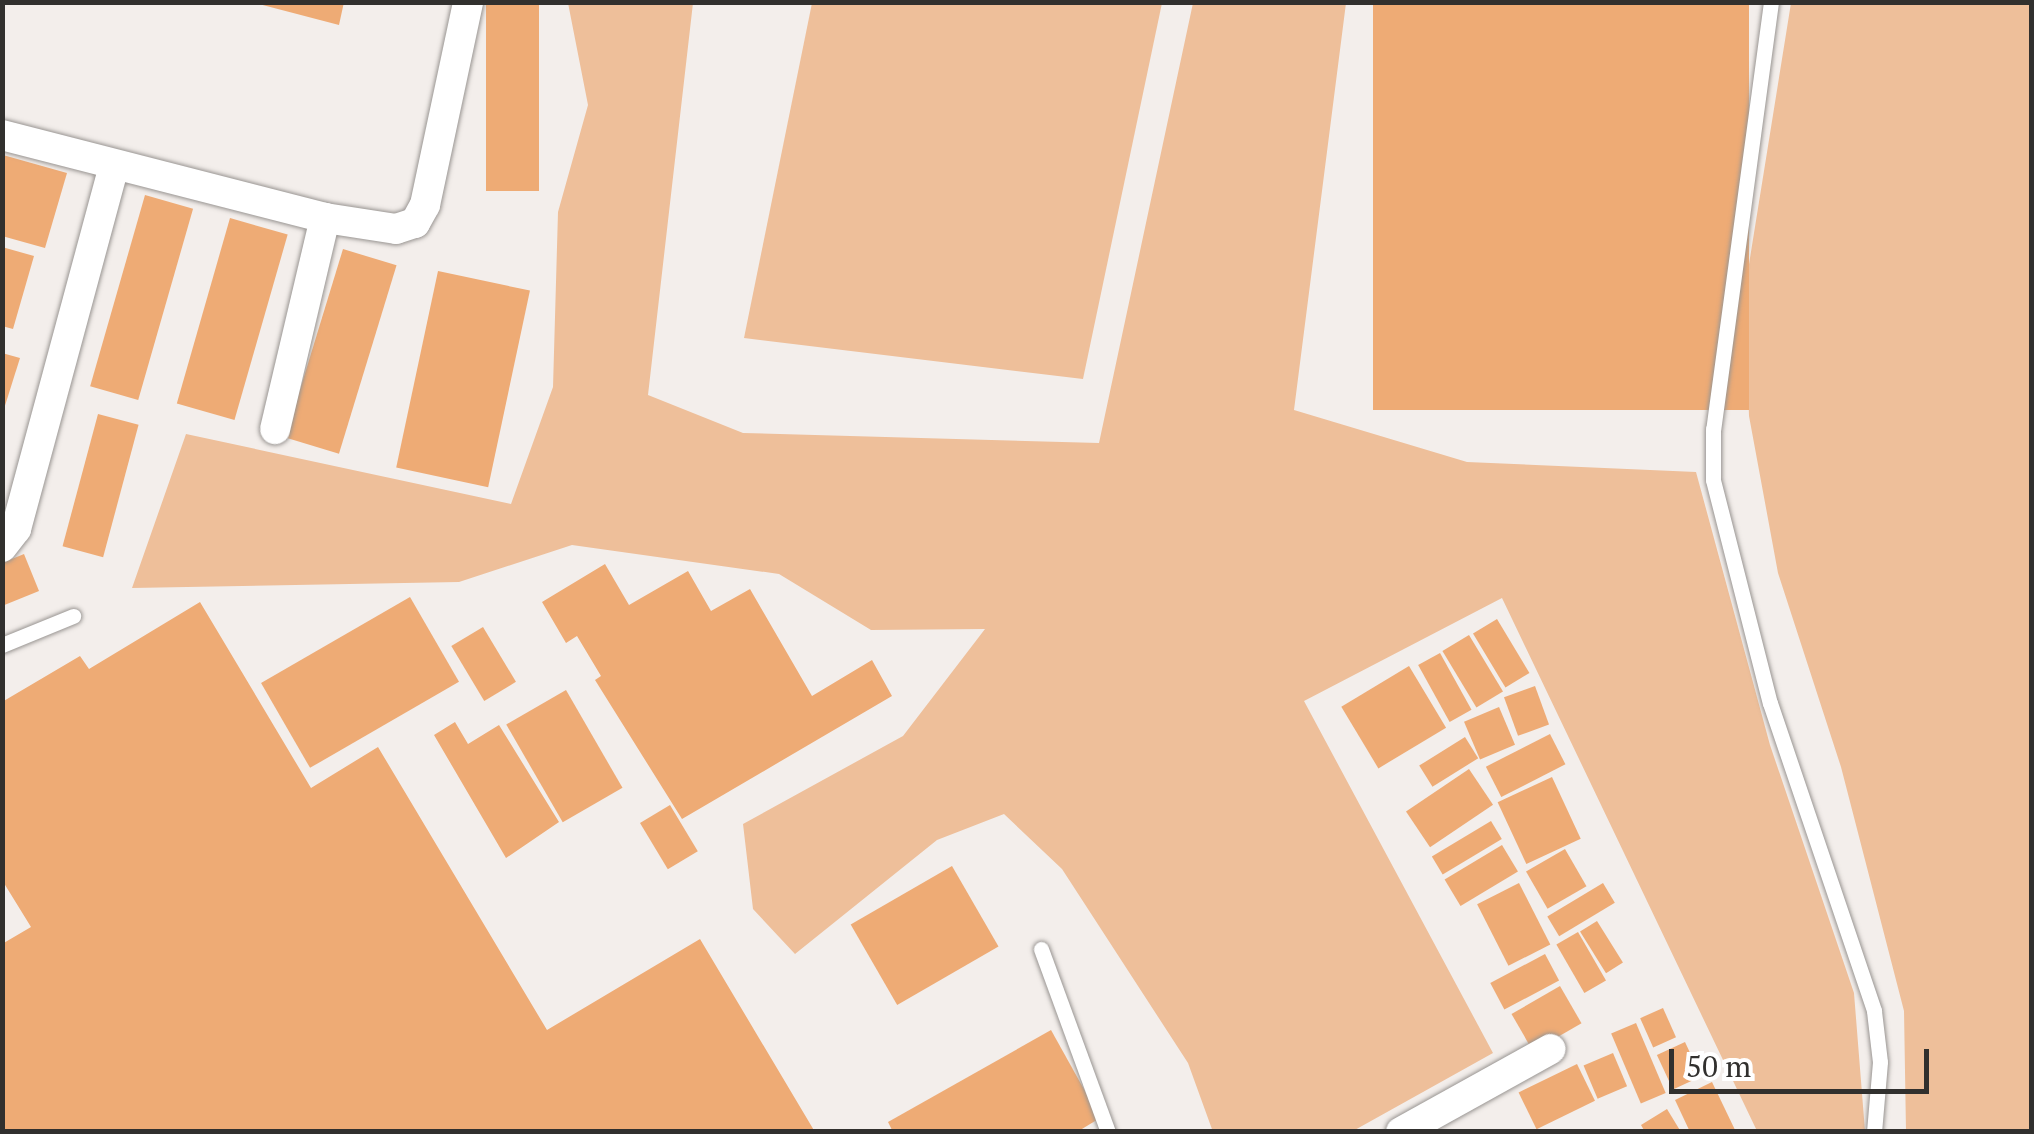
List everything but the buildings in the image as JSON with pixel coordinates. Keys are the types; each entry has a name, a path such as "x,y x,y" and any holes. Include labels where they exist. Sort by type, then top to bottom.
{"street":[{"path":"2,136 325,218 396,229 415,223 425,205 468,2"},
{"path":"2,548 16,529 114,165"},
{"path":"275,429 325,218"},
{"path":"1401,1132 1551,1048"}],"lane":[{"path":"1771,2 1713,429 1713,480 1770,703 1874,1010 1880,1062 1874,1132"},
{"path":"2,645 73,616"},
{"path":"1041,948 1108,1132"}],"shaded area":[{"path":"568,3 693,3 648,395 743,433 1099,443 1193,3 1346,3 1294,410 1467,462 1696,472 1770,745 1854,993 1865,1131 1757,1131 1502,598 1304,701 1493,1053 1353,1131 1213,1132 1188,1063 1062,869 1004,814 937,840 795,954 753,909 743,824 903,736 985,629 871,630 779,574 572,545 459,582 132,588 186,434 511,504 553,387 558,212 588,105"},
{"path":"812,3 1162,3 1083,379 744,338"},
{"path":"1791,3 2031,3 2031,1131 1906,1131 1904,1011 1841,767 1778,573 1749,416 1745,289"}]}
